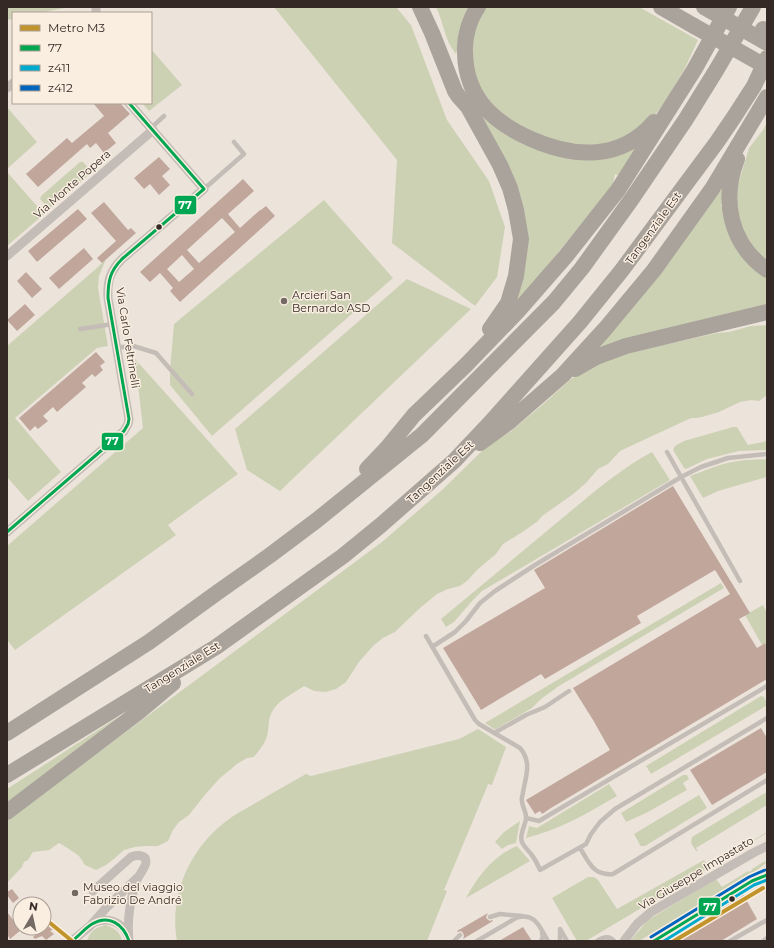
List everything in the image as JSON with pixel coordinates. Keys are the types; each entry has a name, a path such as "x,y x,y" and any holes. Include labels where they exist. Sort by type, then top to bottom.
{"highway":[{"path":"420,7 430,27 455,91 468,107"},
{"path":"429,7 456,80 468,107 500,165 510,188 516,210 521,239 516,276 508,304 466,365"},
{"path":"478,7 470,21 465,46 467,69 475,94 490,113 507,126 524,136 554,148 575,152 593,153 606,151 625,145 642,134 652,125 694,70"},
{"path":"661,7 700,14 767,57"},
{"path":"681,7 767,43"},
{"path":"724,7 767,31"},
{"path":"317,520 387,448 414,415 466,365 522,306 566,256 618,190 694,70 728,7"},
{"path":"7,733 149,642 269,556 317,520 422,435 554,302 582,268 631,200 686,119 718,69 753,7"},
{"path":"700,14 767,67"},
{"name":"Tangenziale Est","path":"7,775 216,647 343,556 454,461 580,322 622,270 717,142 754,86 767,57"},
{"path":"454,461 509,422 563,375 605,329 658,264 712,189 767,97"},
{"path":"767,106 736,162 731,178 729,196 732,221 739,238 756,262 767,270"},
{"path":"563,375 596,357 626,346 767,312"},
{"path":"7,812 136,714 216,647"}],"street":[{"path":"130,104 204,188"},
{"name":"Via Monte Popera","path":"7,256 152,129"},
{"name":"Via Carlo Feltrinelli","path":"7,532 126,428 129,419 108,290 109,281 116,266 122,259 204,188"},
{"name":"Via Giuseppe Impastato","path":"624,941 636,924 651,912 767,846"},
{"path":"93,891 131,857 138,855 144,857 146,863 138,877 130,908 129,941"},
{"path":"752,881 767,867"},
{"path":"654,941 752,881 764,876"},
{"path":"82,941 85,932 90,926 138,877"},
{"path":"72,941 90,926 99,921 106,920 118,923 124,928 129,941"}],"lane":[{"path":"152,129 164,116"},
{"name":"Via Carlo Feltrinelli","path":"204,188 244,154 234,142"},
{"path":"80,329 113,324"},
{"path":"117,347 127,347 130,345 156,353 192,394"},
{"path":"667,452 740,581"},
{"path":"432,647 455,632 480,603 495,591 535,565 681,477 701,467 728,458 767,454"},
{"path":"426,636 475,720 479,724 520,748 523,752 528,764 522,800 526,818 521,837 526,849 532,854 540,870 586,844 600,822 615,809 767,718"},
{"path":"526,818 539,821 767,686"},
{"path":"494,733 526,715 545,707 569,691"},
{"path":"580,848 595,870 601,874 613,874 767,780"},
{"path":"490,917 500,914 530,917 535,920 548,941"},
{"path":"477,941 522,916"},
{"path":"730,941 767,920"},
{"path":"560,941 560,929 567,941"},
{"path":"541,941 543,936 542,931"},
{"path":"454,941 460,935"},
{"path":"597,941 601,938 609,937 614,941"},
{"path":"762,941 767,938"}],"green space":[{"path":"7,7 69,7 45,12 12,12 12,19 7,20"},
{"path":"274,7 396,7 411,25 447,120 489,181 505,227 497,277 475,306 392,243 397,160"},
{"path":"436,7 469,7 456,54 449,43"},
{"path":"484,7 639,7 698,40 685,68 666,101 650,121 630,137 590,149 531,134 501,113 483,94 475,80 470,51 478,17"},
{"path":"152,50 182,85 149,111 143,104 152,104"},
{"path":"473,98 563,156 646,135 619,176 615,174 611,187 525,294 502,319 523,251"},
{"path":"7,107 37,142 7,169"},
{"path":"767,122 767,263 743,240 733,201 749,148 763,130"},
{"path":"80,162 83,162 92,172 49,209 40,199 41,196"},
{"path":"7,172 44,214 7,246"},
{"path":"728,172 725,193 721,206 725,209 767,276 767,306 595,352"},
{"name":"Arcieri San Bernardo ASD","path":"324,200 393,278 212,436 170,385 174,324"},
{"path":"106,259 99,276 98,288 108,346 97,348 15,418 61,472 28,501 7,477 7,346"},
{"path":"407,279 471,309 280,491 247,470 235,429"},
{"path":"767,325 767,395 759,401 751,400 740,402 719,412 702,417 691,418 620,451 608,464 598,469 586,483 572,495 524,531 503,544 496,554 477,570 468,580 460,586 437,594 395,632 383,638 374,645 359,662 346,682 336,689 326,692 314,691 304,686 286,698 277,705 271,714 266,739 254,757 247,758 237,764 219,779 189,815 179,822 168,841 158,846 135,847 124,850 106,865 96,870 85,865 79,856 59,843 49,850 33,852 28,860 24,862 22,867 7,883 7,820 382,542 442,490 486,447 511,431 571,379 610,357 751,326"},
{"path":"135,359 238,474 168,525 176,535 15,650 8,641 7,642 7,546 143,428"},
{"path":"737,427 748,445 767,441 767,450 739,451 707,459 686,469 673,450 675,446 684,441"},
{"path":"652,452 670,480 482,591 454,622 446,627 441,619 615,475"},
{"path":"767,459 767,477 718,491 703,498 690,476 732,462"},
{"path":"721,583 724,588 559,686 541,699 532,708 496,729 485,723"},
{"path":"763,605 767,613 767,647 765,643 762,645 745,615"},
{"path":"761,696 764,697 767,703 766,706 651,774 646,766"},
{"path":"118,717 120,719 7,805 7,789"},
{"path":"478,729 506,747 492,785 488,784 444,890 447,891 427,941 177,941 175,924 176,907 184,875 201,846 212,833 229,819 306,774 311,776 459,739"},
{"path":"683,775 687,775 689,779 683,783 687,790 646,813 626,822 621,813"},
{"path":"609,784 617,796 562,826 526,838 529,826 537,828"},
{"path":"767,793 767,805 696,848 698,851 696,851 691,843 692,837"},
{"path":"699,795 707,808 645,846 640,845 634,834"},
{"path":"520,821 516,843 508,845 502,849 495,842 504,832"},
{"path":"767,833 586,941 577,941 552,898 588,877 594,877 598,880 617,909 704,860 709,867"},
{"path":"517,846 530,861 466,898 475,882 487,868 501,855"},
{"path":"765,861 766,863 751,875 639,941 630,941 648,920 716,879 722,887"},
{"path":"106,925 117,931 122,941 87,941 94,930"}],"building":[{"path":"94,104 121,104 130,114 108,133 116,143 104,153 96,143 90,148 87,144 38,187 26,174 67,138 72,143 104,116"},
{"path":"159,157 170,169 162,176 170,185 159,195 150,184 144,189 134,178"},
{"path":"243,179 254,191 228,214 240,228 266,206 275,216 180,302 170,291 173,288 160,273 150,282 140,272","holes":["222,218 235,232 199,263 187,250","182,255 194,269 179,282 167,269"]},
{"path":"104,202 128,230 131,228 136,233 102,263 97,258 116,241 91,213"},
{"path":"78,209 87,219 37,262 28,251"},
{"path":"84,248 93,259 59,289 49,278"},
{"path":"26,272 42,289 32,298 17,281"},
{"path":"25,304 35,315 17,331 7,320"},
{"path":"96,352 105,362 100,366 103,370 95,377 92,374 82,383 86,387 57,412 53,407 43,416 48,421 38,429 35,426 30,431 19,418"},
{"path":"673,486 750,613 739,619 757,648 765,643 767,647 767,679 542,814 540,811 535,814 526,800 610,750 573,688 730,594 715,570 637,616 641,623 545,679 541,674 481,710 443,648 545,588 534,570"},
{"path":"761,728 767,738 767,772 712,805 690,770"},
{"path":"12,889 17,896 12,896 12,902 7,895 7,892"},
{"path":"743,894 757,919 721,941 665,941"},
{"path":"7,912 12,918 12,936 14,936 10,939 7,934"},
{"path":"488,913 486,917 487,919 493,921 463,939 463,933 461,931 457,931"},
{"path":"523,927 532,941 499,941"},
{"path":"34,936 42,936 35,939 33,937"},
{"path":"42,936 51,936 46,940"}],"metro line":[{"name":"M3","path":"674,941 763,888"},
{"name":"M3","path":"52,925 72,941"}],"transit line":[{"name":"77","path":"7,532 124,431 129,419 108,298 110,277 122,259 204,189 130,104"},
{"name":"z412","path":"651,937 749,877 765,870"},
{"name":"77","path":"654,941 752,881 767,875"},
{"name":"z411","path":"664,941 754,885 767,880"},
{"name":"77","path":"72,941 92,924 104,920 115,922 123,930 129,941"}],"place":[{"name":"Arcieri San Bernardo ASD","path":"284,301"},
{"name":"Museo del viaggio Fabrizio De André","path":"75,893"}]}
